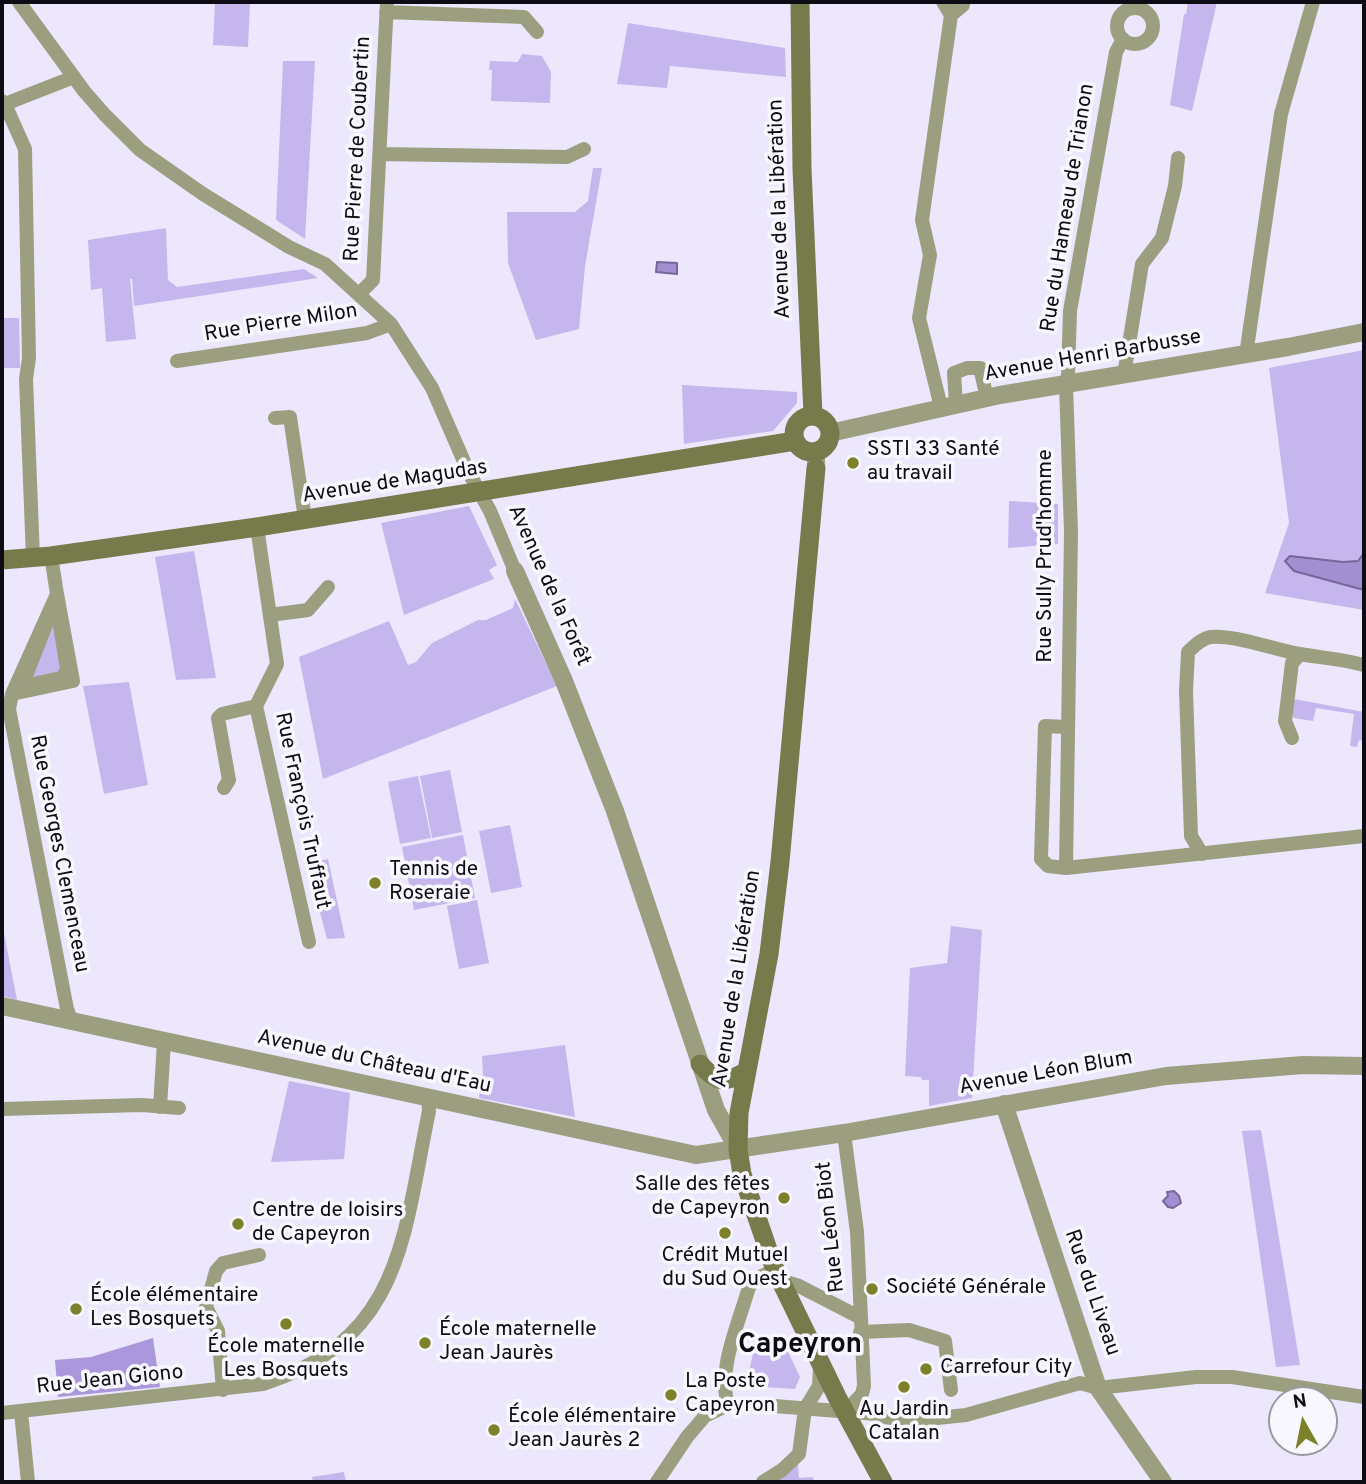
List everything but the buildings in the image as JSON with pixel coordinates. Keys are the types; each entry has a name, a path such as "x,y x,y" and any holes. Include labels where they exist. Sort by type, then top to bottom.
{"main road":[{"name":"Avenue de la Libération","path":"800,2 803,181 813,415"},
{"path":"813,415 823,419 830,433 816,460 795,441 794,429 801,419 813,415"},
{"name":"Avenue de Magudas","path":"2,560 42,557 257,527 795,441"},
{"name":"Avenue de la Libération","path":"816,460 780,862 769,954 739,1113 738,1149 742,1174 778,1275 820,1363 883,1482"},
{"path":"700,1064 708,1074 718,1080 730,1080 747,1071"}],"street":[{"name":"Avenue de la Forêt","path":"19,2 105,115 140,150 203,194 289,247 325,264 391,324 432,388 469,474 490,511 564,681 647,901 716,1110 738,1149"},
{"path":"943,2 951,15"},
{"path":"949,406 919,318 930,255 922,220 951,15 963,2"},
{"path":"1246,355 1281,114 1313,2"},
{"path":"386,7 524,17 537,32"},
{"name":"Rue Pierre de Coubertin","path":"359,293 373,280 386,7"},
{"name":"Rue du Hameau de Trianon","path":"1066,385 1070,311 1116,52 1123,39"},
{"path":"12,694 73,681 57,594 42,557 26,379 29,358 25,151 4,103 74,77"},
{"path":"380,154 567,157 583,149"},
{"path":"1124,375 1142,264 1162,237 1173,197 1178,158"},
{"name":"Rue Pierre Milon","path":"177,361 367,332 391,324"},
{"name":"Avenue Henri Barbusse","path":"830,433 986,398 1246,355 1364,332"},
{"path":"949,406 954,373 967,369 979,368 986,398"},
{"name":"Rue Sully Prud'homme","path":"1066,385 1071,532 1066,868"},
{"path":"275,418 290,417 305,519"},
{"name":"Rue François Truffaut","path":"257,527 276,664 256,706 309,942"},
{"path":"270,615 308,610 328,587"},
{"name":"Rue Georges Clemenceau","path":"57,594 12,694 9,709 66,1009 72,1022"},
{"path":"54,619 57,620 65,669 61,676 30,683 27,679 50,620 54,619"},
{"path":"1202,853 1191,836 1186,691 1188,652 1209,637 1226,638 1364,665"},
{"path":"1293,738 1284,721 1292,663 1300,654"},
{"path":"224,788 229,780 218,718 222,713 256,706"},
{"path":"1066,727 1045,726 1041,859 1048,866 1066,868 1364,836"},
{"name":"Avenue du Château d'Eau","path":"2,1006 696,1155 738,1149"},
{"path":"160,1107 163,1042"},
{"name":"Avenue Léon Blum","path":"738,1149 1166,1076 1303,1065 1364,1066"},
{"name":"Rue Jean Giono","path":"2,1413 263,1384 292,1375 324,1358 352,1334 375,1306 392,1274 429,1111 428,1098"},
{"name":"Rue du Liveau","path":"1004,1104 1098,1388 1163,1482"},
{"path":"2,1110 142,1105 179,1108"},
{"name":"Rue Léon Biot","path":"844,1133 857,1232 864,1386 862,1394 845,1412"},
{"path":"223,1390 218,1331 206,1307 216,1272 223,1263 259,1255"},
{"path":"728,1405 724,1393 725,1371 749,1287 755,1279 778,1275 861,1325 909,1330 945,1340 951,1390"},
{"path":"763,1482 782,1470 799,1454 805,1409 820,1386 820,1363"},
{"path":"657,1482 687,1437 705,1416 728,1405 877,1414 899,1422 967,1415 1080,1383 1098,1388 1196,1377 1232,1377 1364,1397"},
{"path":"21,1412 28,1482"}],"shaded area":[{"path":"215,2 250,2 248,47 213,45"},
{"path":"1188,2 1217,2 1192,111 1170,105"},
{"path":"628,23 785,48 786,77 670,66 667,88 617,84"},
{"path":"522,54 542,56 551,72 550,103 491,101 490,61 518,62"},
{"path":"283,61 315,61 305,239 276,220"},
{"path":"593,168 602,168 585,266 579,329 536,340 508,263 507,212 575,212 588,201"},
{"path":"166,228 168,280 177,287 304,269 318,278 134,306 130,279 136,339 106,342 102,288 91,290 88,240"},
{"path":"657,262 677,263 677,274 656,272"},
{"path":"2,318 19,318 20,368 2,368"},
{"path":"1364,350 1364,610 1265,593 1289,523 1269,368"},
{"path":"682,385 797,392 797,403 773,431 684,444"},
{"path":"1009,501 1058,504 1058,544 1008,548"},
{"path":"469,506 497,565 489,570 494,579 404,615 381,523"},
{"path":"194,551 216,678 176,680 155,557"},
{"path":"1364,553 1364,590 1294,571 1285,561 1290,556 1358,561"},
{"path":"515,599 557,686 323,779 299,657 389,621 408,665 416,662 432,643 478,620 486,620 513,608"},
{"path":"54,622 63,667 57,675 30,681"},
{"path":"129,682 148,785 104,794 83,686"},
{"path":"1294,699 1364,712 1364,741 1359,740 1357,747 1350,746 1354,714 1316,708 1313,721 1294,718 1291,714"},
{"path":"450,770 462,832 432,838 420,776"},
{"path":"418,776 431,838 400,844 388,782"},
{"path":"510,825 522,887 491,893 479,831"},
{"path":"463,835 475,898 414,910 402,847"},
{"path":"328,859 345,938 327,939 307,863"},
{"path":"477,900 489,963 459,969 447,906"},
{"path":"951,926 982,930 972,1098 929,1106 929,1080 905,1076 910,968 947,963"},
{"path":"3,928 17,1000 2,996"},
{"path":"565,1045 575,1117 479,1098 483,1073 482,1056"},
{"path":"289,1081 350,1093 344,1159 271,1162"},
{"path":"1261,1130 1300,1365 1276,1367 1242,1131"},
{"path":"1174,1191 1181,1203 1173,1208 1168,1207 1163,1201 1168,1196 1167,1192"},
{"path":"153,1338 160,1387 58,1397 55,1360 91,1357"},
{"path":"755,1344 785,1345 800,1377 795,1389 746,1386"},
{"path":"798,1464 799,1478 813,1477 814,1482 769,1482"},
{"path":"344,1472 346,1482 313,1482 312,1477"}],"place":[{"name":"SSTI 33 Santé au travail","path":"853,463"},
{"name":"Tennis de Roseraie","path":"375,883"},
{"name":"Salle des fêtes de Capeyron","path":"784,1198"},
{"name":"Centre de loisirs de Capeyron","path":"238,1224"},
{"name":"Crédit Mutuel du Sud Ouest","path":"725,1233"},
{"name":"Société Générale","path":"872,1289"},
{"name":"École élémentaire Les Bosquets","path":"76,1309"},
{"name":"École maternelle Les Bosquets","path":"286,1324"},
{"name":"École maternelle Jean Jaurès","path":"425,1343"},
{"name":"Carrefour City","path":"926,1369"},
{"name":"Au Jardin Catalan","path":"904,1387"},
{"name":"La Poste Capeyron","path":"671,1395"},
{"name":"École élémentaire Jean Jaurès 2","path":"494,1430"}],"district":[{"name":"Capeyron","path":"800,1346"}]}
